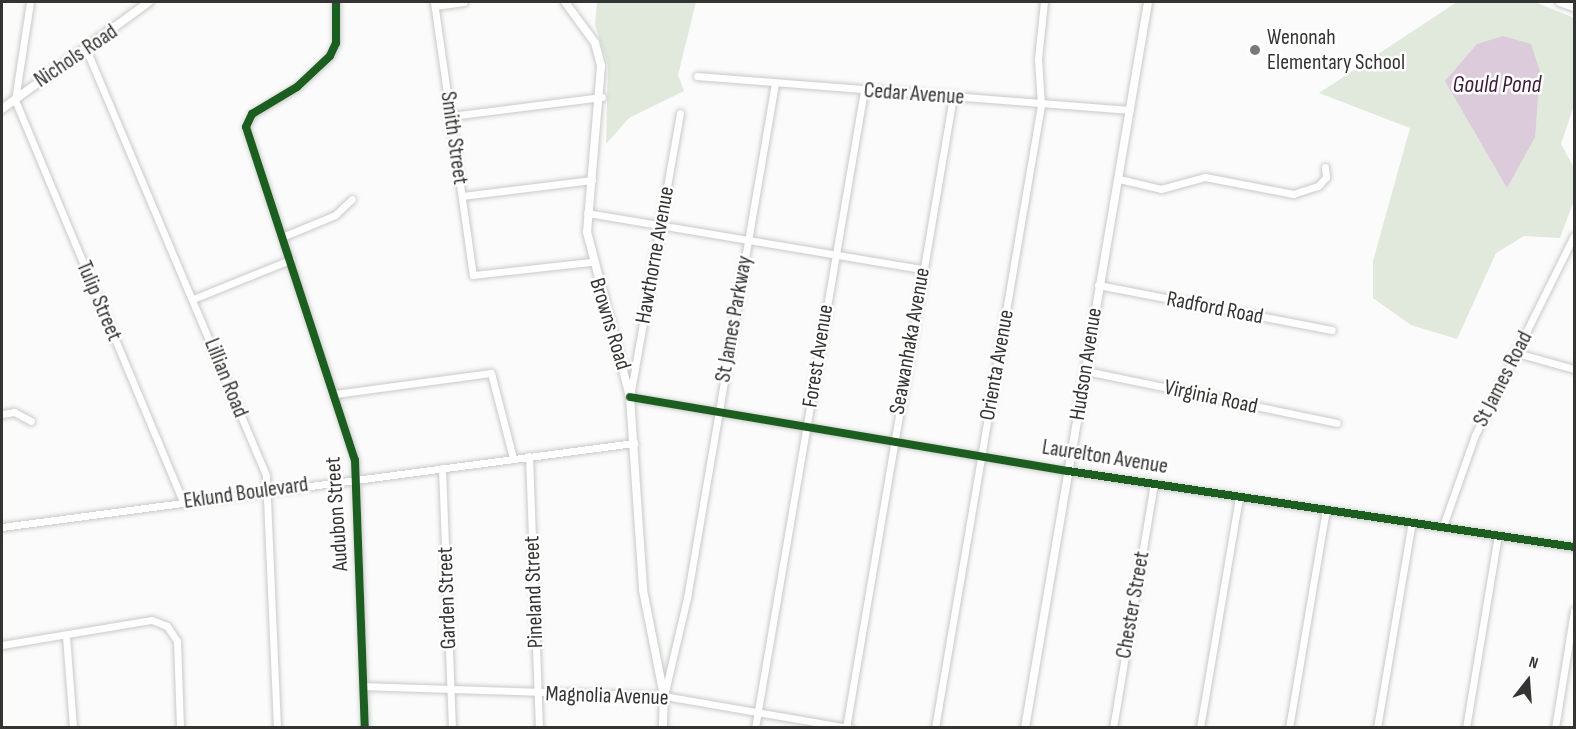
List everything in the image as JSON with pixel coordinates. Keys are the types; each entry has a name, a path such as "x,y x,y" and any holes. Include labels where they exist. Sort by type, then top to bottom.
{"street":[{"path":"15,100 30,2"},
{"name":"Nichols Road","path":"2,109 149,2"},
{"name":"Audubon Street","path":"336,2 336,44 330,56 297,87 252,114 246,127 334,394 357,479 365,728"},
{"path":"435,4 464,2"},
{"name":"Browns Road","path":"565,2 595,44 602,97 586,213 591,262 630,397 643,590 664,696 663,728"},
{"name":"Orienta Avenue","path":"934,728 1041,105 1038,59 1044,2"},
{"name":"Hudson Avenue","path":"1025,728 1086,371 1098,285 1119,179 1148,2"},
{"path":"1560,2 1575,7"},
{"name":"Smith Street","path":"435,4 473,275 591,262"},
{"name":"Lillian Road","path":"86,50 193,299 268,490 277,728"},
{"name":"Cedar Avenue","path":"697,76 1130,111"},
{"name":"St James Parkway","path":"664,696 674,671 775,82"},
{"name":"Forest Avenue","path":"755,728 864,90"},
{"path":"451,116 602,97"},
{"name":"Seawanhaka Avenue","path":"847,727 922,269 953,97"},
{"name":"Tulip Street","path":"15,100 183,502"},
{"name":"Hawthorne Avenue","path":"630,397 680,113"},
{"path":"1119,179 1161,189 1205,177 1293,194 1318,186 1326,177 1325,167"},
{"path":"462,196 592,180"},
{"path":"282,237 335,215 352,199"},
{"path":"586,213 922,269"},
{"name":"St James Road","path":"1443,526 1475,435 1575,236"},
{"path":"193,299 290,260"},
{"name":"Radford Road","path":"1098,285 1332,330"},
{"path":"1517,353 1575,369"},
{"name":"Virginia Road","path":"1086,371 1337,423"},
{"path":"334,394 491,373 513,458"},
{"name":"Laurelton Avenue","path":"630,397 1068,471 1575,547"},
{"path":"2,414 14,412 31,421"},
{"name":"Eklund Boulevard","path":"2,527 633,443"},
{"name":"Pineland Street","path":"529,456 539,728"},
{"name":"Garden Street","path":"442,468 452,728"},
{"name":"Chester Street","path":"1113,728 1154,483"},
{"path":"1200,728 1239,497"},
{"path":"1289,728 1326,510"},
{"path":"1377,728 1412,522"},
{"path":"1466,728 1498,535"},
{"path":"1555,728 1575,611"},
{"path":"2,645 152,621 167,626 177,641 180,728"},
{"path":"66,636 73,728"},
{"name":"Magnolia Avenue","path":"363,686 664,696 847,727"}],"shaded area":[{"path":"597,2 696,2 678,75 684,91 629,118 606,144 608,65 595,25"},
{"path":"1457,2 1535,2 1574,18 1574,105 1561,144 1574,168 1574,200 1560,238 1524,236 1496,253 1457,339 1411,325 1373,298 1373,261 1410,128 1319,93"}],"water":[{"name":"Gould Pond","path":"1503,36 1531,44 1540,71 1535,137 1507,188 1445,81 1477,44"}],"cycle path":[{"path":"336,2 336,43 330,56 297,87 252,114 246,127 355,460 365,728"},
{"path":"630,397 1068,471 1574,547"}],"place":[{"name":"Wenonah Elementary School","path":"1255,50"}]}
